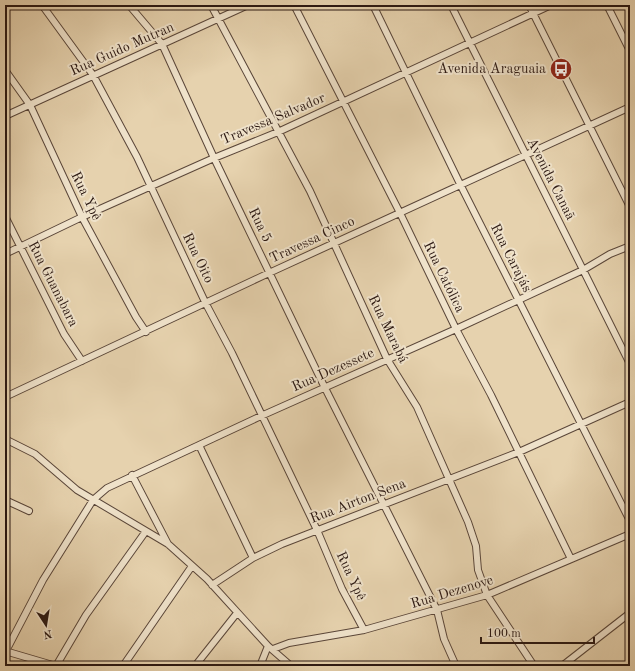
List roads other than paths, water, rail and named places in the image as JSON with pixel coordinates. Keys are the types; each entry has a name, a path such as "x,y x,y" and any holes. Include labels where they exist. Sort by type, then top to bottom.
{"street":[{"name":"Rua Oito","path":"42,5 93,75 137,157 206,304 232,353 261,416 318,530"},
{"name":"Rua 5","path":"129,5 162,44 214,158 325,388 437,610 444,639 456,666"},
{"name":"Rua Marabá","path":"211,5 310,191 387,359 417,407 473,536 478,570 487,595 534,666"},
{"name":"Rua Guido Mutran","path":"5,116 248,5"},
{"name":"Rua Católica","path":"294,5 342,102 400,213 571,559"},
{"name":"Rua Carajás","path":"373,5 461,186 630,521"},
{"name":"Avenida Canaã","path":"451,5 630,364"},
{"path":"530,5 589,127 630,207"},
{"name":"Travessa Salvador","path":"5,254 82,217 214,158 278,132 551,5"},
{"path":"607,5 630,51"},
{"name":"Rua Ypê","path":"5,70 30,105 82,217 132,310 146,332"},
{"name":"Travessa Cinco","path":"5,398 334,243 630,108"},
{"name":"Rua Guanabara","path":"5,216 64,334 82,361"},
{"name":"Rua Dezessete","path":"5,651 43,580 93,500 107,488 261,416 519,300 583,270 610,254 630,246"},
{"name":"Rua Airton Sena","path":"212,585 253,558 282,544 519,452 630,402"},
{"path":"5,439 35,454 69,484 93,500 168,544 212,585 270,648 291,666"},
{"path":"199,446 253,558"},
{"path":"132,475 168,544"},
{"path":"5,500 29,511"},
{"name":"Rua Ypê","path":"318,530 342,590 364,630"},
{"path":"5,651 56,666 86,615 146,531"},
{"name":"Rua Dezenove","path":"270,648 289,643 364,630 487,595 630,534"},
{"path":"123,666 192,566"},
{"path":"195,666 237,613"},
{"path":"562,666 630,613"},
{"path":"260,666 270,648"}],"place":[{"name":"Avenida Araguaia","path":"561,69"}]}
